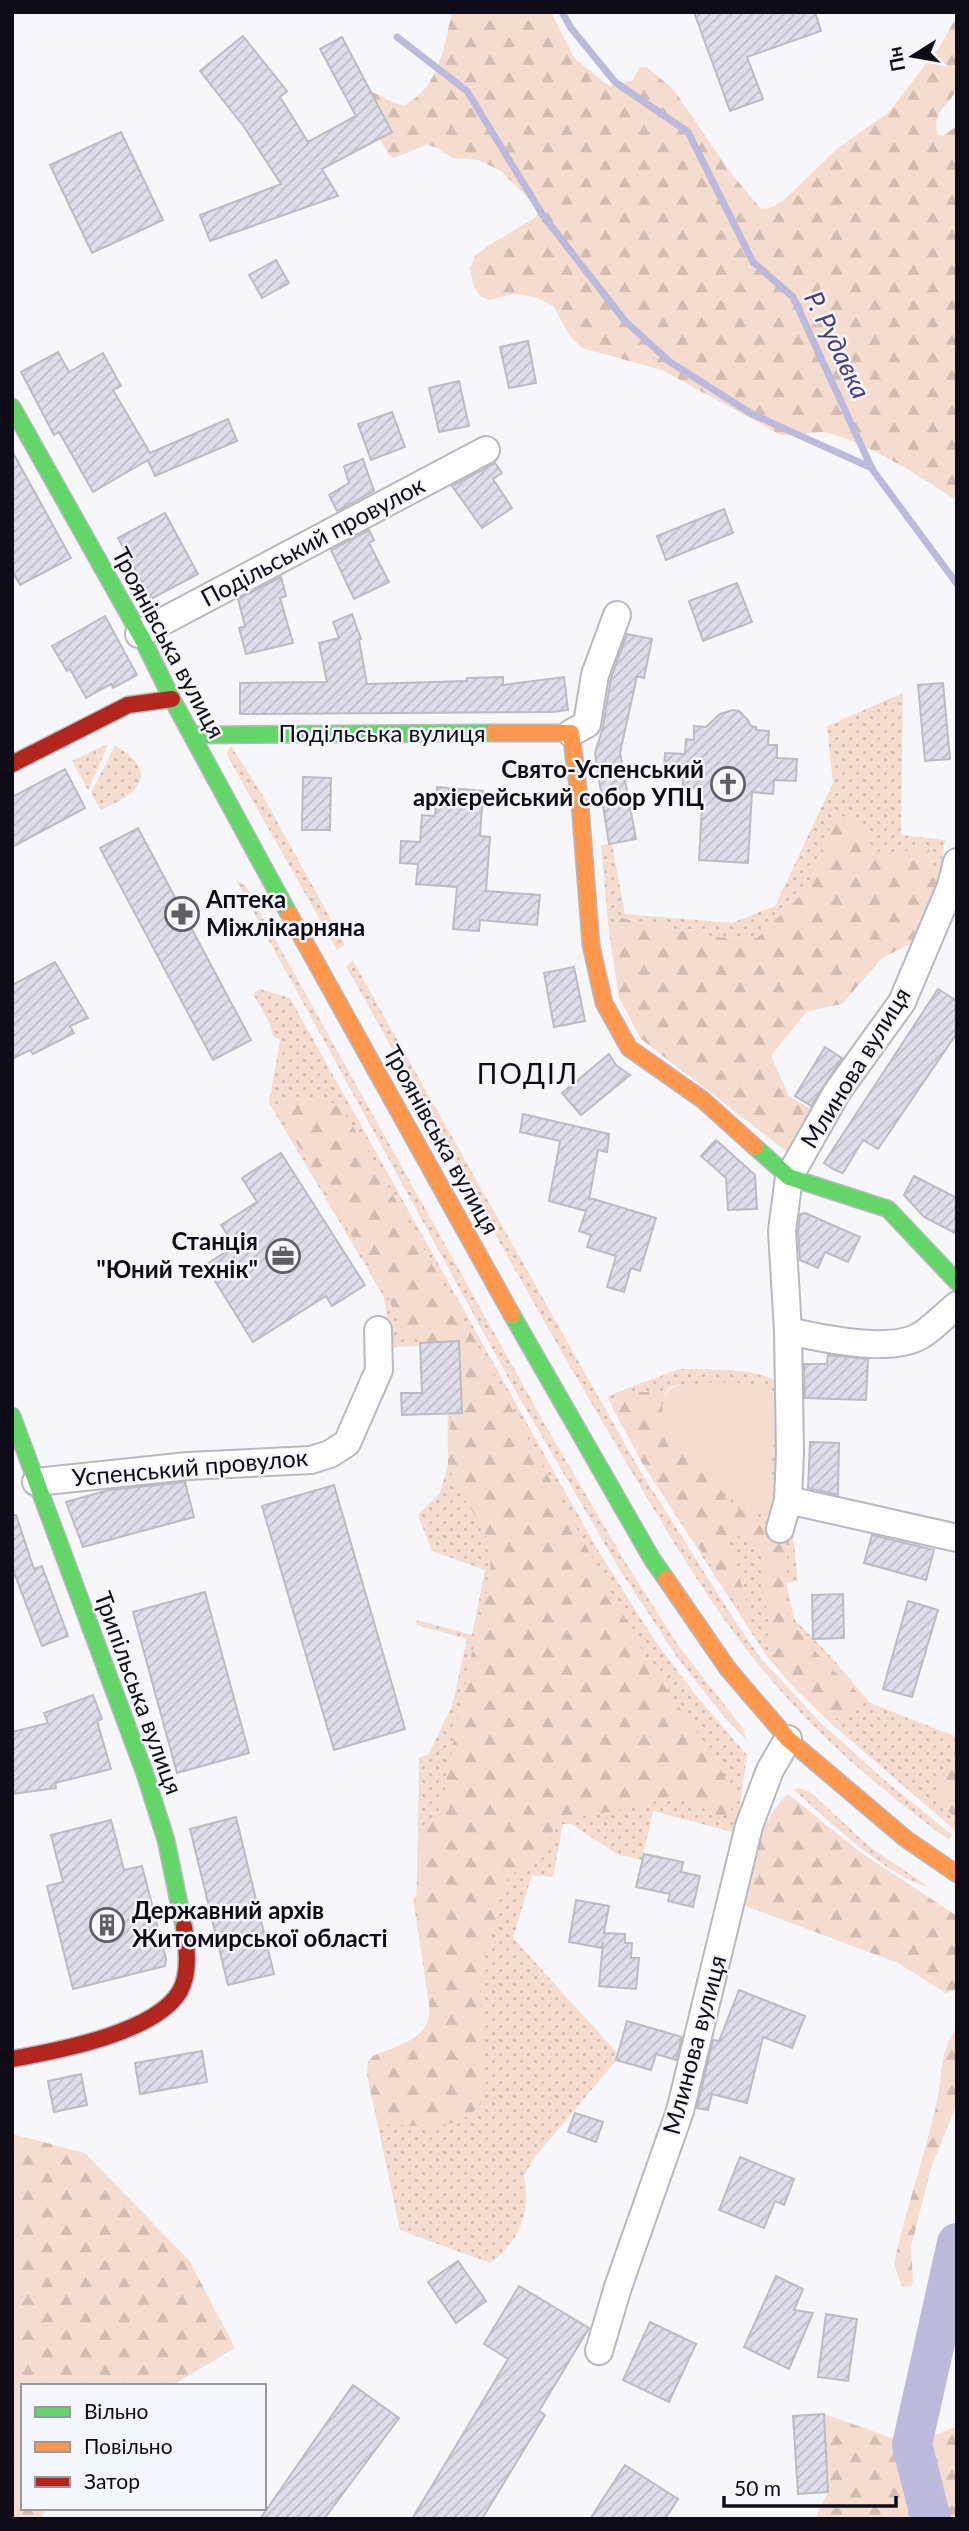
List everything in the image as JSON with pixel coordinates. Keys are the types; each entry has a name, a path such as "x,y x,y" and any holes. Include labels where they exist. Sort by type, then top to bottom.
{"street":[{"name":"Троянівська вулиця","path":"12,407 539,1365 652,1559 727,1669 788,1739 906,1839 957,1874"},
{"name":"Подільський провулок","path":"139,634 486,450"},
{"path":"617,614 595,675 587,724 571,733 580,804 591,945 604,1003 629,1048 703,1100 789,1177 888,1209 957,1282"},
{"path":"12,764 128,705 172,699"},
{"name":"Подільська вулиця","path":"192,735 571,733"},
{"name":"Млинова вулиця","path":"780,1529 788,1500 790,1452 788,1331 782,1231 789,1177 837,1092 902,1002 951,886 957,862"},
{"path":"788,1331 841,1342 894,1343 922,1336 957,1305"},
{"name":"Успенський провулок","path":"36,1482 188,1466 310,1461 330,1454 347,1443 379,1370 378,1330"},
{"name":"Трипільська вулиця","path":"12,1416 152,1791 176,1879 185,1933 187,1973 179,1993 156,2014 137,2026 12,2059"},
{"path":"788,1500 957,1538"},
{"name":"Млинова вулиця","path":"598,2351 680,2111 749,1826 771,1770 788,1739"}],"green space":[{"path":"452,12 551,12 575,59 609,86 632,81 640,67 647,67 674,90 730,172 761,209 770,208 784,200 839,147 888,113 940,46 957,16 956,90 939,114 936,126 937,134 943,136 957,126 957,501 911,471 859,444 827,433 792,436 779,434 662,370 582,348 570,336 553,306 535,297 514,294 489,300 480,296 473,284 470,268 475,256 536,217 537,211 533,203 501,171 478,160 452,158 435,147 426,145 394,158 388,154 364,110 366,95 372,92 404,105 416,98 425,88 443,52"},
{"path":"903,693 901,835 945,840 939,883 876,857 861,820 835,815 808,888 757,938 712,937 618,917 609,933 601,845 612,844 625,914 732,923 775,906 833,783 827,726"},
{"path":"108,745 88,790 72,761"},
{"path":"115,746 137,763 140,782 132,793 101,810 91,793"},
{"path":"231,746 263,796 345,945 337,950 228,757"},
{"path":"835,815 862,820 876,857 928,846 939,883 920,939 882,958 842,1004 807,1011 771,1056 789,1096 816,1112 791,1155 641,1039 619,998 609,933 617,917 712,937 757,938 808,888"},
{"path":"236,880 245,885 551,1435 627,1565 680,1648 742,1727 747,1740 725,1718 676,1656 620,1570 516,1392"},
{"path":"353,961 639,1469 737,1624 762,1660 821,1723 882,1778 952,1835 949,1840 879,1786 813,1726 749,1653 704,1590 663,1525 474,1196 346,966"},
{"path":"260,989 290,998 596,1547 653,1638 694,1693 747,1755 736,1833 653,1811 642,1860 619,1855 571,1824 563,1824 553,1877 532,1875 513,1938 620,2056 534,2158 524,2176 526,2201 521,2225 509,2246 490,2263 400,2230 367,2074 368,2062 373,2056 417,2036 428,2021 430,2011 413,1898 417,1896 419,1757 428,1755 452,1706 467,1639 416,1625 417,1620 472,1635 485,1570 432,1551 418,1515 440,1493 448,1464 447,1345 391,1347 384,1297 269,1103 280,1040 273,1036 270,1024 253,994"},
{"path":"287,1094 314,1101 328,1101 344,1112 470,1331 653,1670 709,1749 733,1795 731,1811 722,1817 689,1800 676,1797 561,1820 540,1857 510,1877 501,1894 481,1974 485,2094 474,2111 463,2119 438,2126 384,2124 373,2101 369,2071 373,2056 410,2041 428,2021 430,2011 416,1906 418,1842 437,1816 443,1800 460,1705 490,1576 491,1552 483,1527 459,1491 448,1464 451,1413 437,1345 421,1342 404,1332 386,1293 278,1112 278,1104"},
{"path":"680,1369 747,1372 780,1384 779,1487 775,1488 770,1483 777,1402 677,1385 669,1388 665,1394 695,1450 791,1516 798,1581 786,1583 795,1620 870,1703 957,1737 957,1832 827,1720 789,1682 766,1655 644,1466 607,1396"},
{"path":"702,1383 755,1385 772,1394 777,1402 770,1483 775,1488 779,1487 791,1516 769,1517 739,1503 721,1487 717,1467 709,1456 669,1438 664,1432 666,1393 677,1386"},
{"path":"636,1392 653,1392 659,1396 664,1432 669,1438 709,1456 717,1467 726,1498 776,1537 789,1560 783,1590 790,1621 825,1663 857,1692 860,1701 857,1710 850,1717 831,1717 781,1667 773,1654 763,1581 766,1569 758,1550 742,1537 730,1536 726,1543 752,1614 751,1618 746,1618 644,1466 613,1409 617,1397"},
{"path":"957,1760 957,1820 939,1797 937,1782 940,1774"},
{"path":"798,1788 809,1791 871,1848 929,1887 912,1881 877,1860 794,1790"},
{"path":"788,1794 860,1852 957,1916 957,1989 946,1993 898,1963 743,1905 763,1831 778,1805"},
{"path":"957,2027 957,2103 931,2168 911,2247 913,2281 911,2286 902,2287 894,2264 936,2106 944,2056"},
{"path":"12,2134 85,2153 189,2260 235,2348 174,2384 21,2384 21,2510 47,2510 40,2519 12,2519"},
{"path":"824,2414 912,2445 957,2426 957,2519 815,2519 828,2492"}],"building":[{"path":"694,12 815,12 821,31 747,57 763,99 730,111"},
{"path":"243,36 287,91 280,97 308,142 356,116 320,49 342,37 392,132 322,169 338,196 210,241 200,215 281,184 244,127 200,71"},
{"path":"121,132 163,220 92,253 50,165"},
{"path":"276,260 289,283 262,298 249,275"},
{"path":"528,341 536,383 509,388 500,347"},
{"path":"58,352 69,372 103,353 121,386 113,390 150,453 228,419 237,441 155,476 148,460 93,492 59,432 54,435 21,372"},
{"path":"459,381 469,426 439,432 429,388"},
{"path":"392,412 405,447 371,460 358,424"},
{"path":"12,451 71,558 20,585 12,571"},
{"path":"363,459 374,491 337,511 329,495 349,483 344,466"},
{"path":"495,463 502,473 493,479 512,508 482,528 452,486"},
{"path":"724,509 733,533 666,560 657,536"},
{"path":"165,513 198,574 151,599 118,538"},
{"path":"369,530 374,540 369,543 389,582 354,599 331,550"},
{"path":"281,577 286,596 280,598 293,643 246,654 239,628 245,626 238,599"},
{"path":"737,583 752,622 703,641 689,601"},
{"path":"352,614 361,639 359,640 367,684 467,681 467,678 503,677 503,685 564,677 568,710 240,714 240,683 327,682 319,643 339,638 333,622"},
{"path":"105,616 137,675 113,688 111,684 86,698 70,669 67,671 52,646"},
{"path":"627,634 652,639 644,678 637,676 620,753 636,839 609,844 595,753 603,727 611,678"},
{"path":"943,683 950,759 925,761 918,685"},
{"name":"Свято-Успенський архієрейський собор УПЦ","path":"739,711 756,730 769,731 768,745 777,745 777,758 797,759 796,781 774,780 773,794 752,792 748,863 699,860 703,788 683,787 683,775 664,773 665,753 685,754 686,739 694,740 694,726 706,727 720,714"},
{"path":"65,769 85,808 12,847 12,797"},
{"path":"303,777 331,778 330,830 302,830"},
{"path":"437,787 483,791 480,836 490,837 486,891 540,895 537,925 480,920 479,931 453,929 457,887 416,884 418,864 400,863 401,841 420,842 422,815 435,816"},
{"path":"138,828 251,1040 213,1060 100,848"},
{"path":"55,962 88,1018 70,1026 74,1033 33,1054 30,1050 12,1059 12,985"},
{"path":"574,967 585,1021 554,1027 544,973"},
{"path":"938,989 957,1001 957,1033 878,1149 863,1140 843,1173 835,1170 824,1163"},
{"path":"825,1047 842,1058 811,1106 795,1096"},
{"path":"609,1054 616,1065 630,1075 581,1115 562,1093"},
{"path":"523,1114 609,1134 607,1152 598,1150 589,1200 590,1198 656,1218 640,1271 631,1268 624,1292 607,1287 616,1256 587,1247 591,1235 579,1231 586,1211 549,1201 560,1141 520,1132"},
{"path":"716,1140 755,1175 757,1209 728,1210 726,1178 701,1156"},
{"name":"Станція \"Юний технік\"","path":"281,1153 365,1285 332,1306 326,1296 253,1342 205,1265 235,1246 221,1225 257,1202 242,1178"},
{"path":"914,1176 957,1198 957,1234 924,1217 904,1195"},
{"path":"805,1213 860,1237 848,1262 825,1252 818,1268 800,1260 798,1232 800,1214"},
{"path":"459,1341 462,1413 402,1415 401,1393 422,1393 420,1343"},
{"path":"828,1355 868,1359 866,1400 805,1398 804,1364 827,1364"},
{"path":"810,1442 839,1443 838,1495 808,1488"},
{"path":"185,1482 194,1517 83,1547 66,1502 109,1490"},
{"path":"334,1485 405,1729 334,1750 262,1506"},
{"path":"12,1515 16,1515 34,1569 42,1566 68,1636 42,1646 12,1567"},
{"path":"872,1535 934,1550 926,1580 864,1563"},
{"path":"205,1592 249,1753 177,1773 133,1612"},
{"path":"843,1594 844,1638 813,1639 812,1595"},
{"path":"908,1601 938,1610 912,1697 883,1689"},
{"path":"93,1695 102,1719 97,1721 111,1769 55,1783 56,1788 12,1794 12,1732 48,1723 44,1713"},
{"path":"236,1817 274,1974 228,1985 190,1829"},
{"name":"Державний архів Житомирської області","path":"111,1820 124,1870 142,1866 166,1959 165,1966 73,1989 47,1886 63,1882 51,1835"},
{"path":"644,1854 683,1862 681,1872 700,1876 693,1907 668,1901 670,1894 636,1887"},
{"path":"576,1900 609,1906 604,1933 625,1934 625,1943 632,1943 631,1958 639,1958 636,1989 599,1986 603,1942 602,1948 569,1942"},
{"path":"739,1990 805,2016 792,2048 763,2037 747,2103 712,2094 708,2110 697,2108 713,2040 719,2041"},
{"path":"627,2021 682,2037 676,2060 656,2054 651,2070 616,2060"},
{"path":"202,2051 207,2082 140,2094 135,2063"},
{"path":"81,2074 87,2105 54,2112 48,2081"},
{"path":"575,2113 603,2122 596,2142 568,2132"},
{"path":"740,2157 794,2179 784,2205 775,2201 764,2228 719,2210"},
{"path":"458,2261 486,2301 456,2323 428,2282"},
{"path":"776,2276 803,2289 794,2310 813,2313 789,2369 744,2347"},
{"path":"519,2286 589,2328 539,2411 545,2415 482,2519 412,2519 508,2359 484,2344"},
{"path":"826,2314 857,2319 848,2381 818,2377"},
{"path":"650,2322 696,2344 669,2402 623,2380"},
{"path":"353,2385 399,2418 324,2519 260,2519"},
{"path":"824,2414 828,2492 798,2494 793,2416"},
{"path":"625,2465 678,2499 665,2519 590,2519"}],"waterway":[{"name":"Р. Рудавка","path":"562,12 571,28 615,82 688,132 753,262 793,297 872,469 957,584"},
{"path":"397,37 467,91 544,217 625,321 670,362 752,414 872,468"},
{"path":"931,2519 912,2445 957,2243"}],"traffic: fast":[{"path":"12,407 142,638 172,699 289,914"},
{"path":"192,735 493,733"},
{"path":"755,1147 789,1177 888,1209 957,1282"},
{"path":"512,1315 666,1579"},
{"path":"12,1416 145,1774 166,1840 184,1927"}],"traffic: slow":[{"path":"493,733 571,733 580,804 591,945 604,1003 629,1048 703,1100 755,1147"},
{"path":"289,914 512,1315"},
{"path":"666,1579 728,1669 788,1739 906,1839 957,1874"}],"traffic: jam":[{"path":"12,764 128,705 172,699"},
{"path":"12,2059 104,2038 128,2029 168,2006 180,1991 185,1976 187,1951 184,1927"}],"place":[{"name":"Свято-Успенський архієрейський собор УПЦ","path":"728,784"},
{"name":"Аптека Міжлікарняна","path":"182,914"},
{"name":"Станція \"Юний технік\"","path":"283,1256"},
{"name":"Державний архів Житомирської області","path":"107,1925"}],"district":[{"name":"ПОДІЛ","path":"528,1074"}]}
